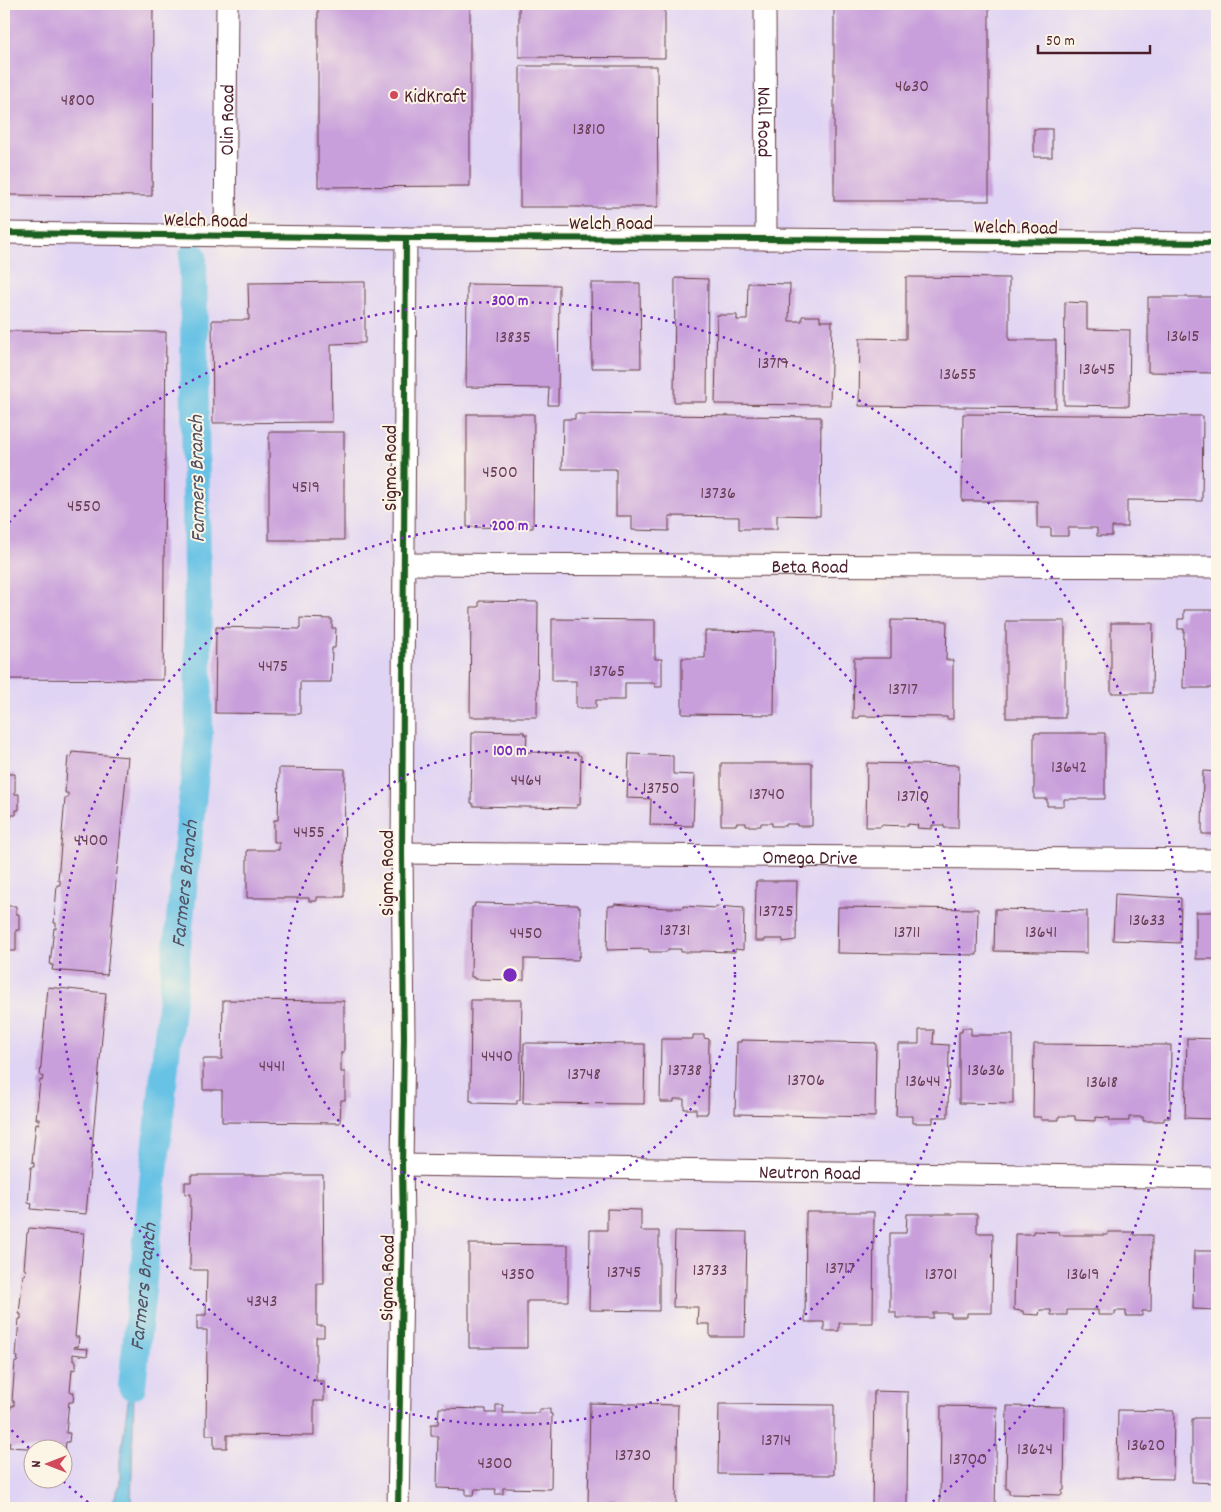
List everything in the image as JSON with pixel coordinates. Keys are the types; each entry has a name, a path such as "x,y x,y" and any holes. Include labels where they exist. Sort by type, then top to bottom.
{"street":[{"name":"Olin Road","path":"225,236 227,4"},
{"name":"Nall Road","path":"765,4 766,239"},
{"name":"Welch Road","path":"4,233 1217,244"},
{"name":"Sigma Road","path":"398,1508 404,1222 402,1165 404,1037 402,853 406,238"},
{"name":"Beta Road","path":"404,564 1217,567"},
{"name":"Omega Drive","path":"402,853 1217,860"},
{"name":"Neutron Road","path":"402,1165 1217,1178"}],"shaded area":[{"path":"4,4 1217,4 1217,1508 4,1508"}],"water":[{"path":"135,1350 131,1508 110,1508 120,1485 120,1462"}],"building":[{"path":"4,4 153,4 152,196 4,195"},
{"name":"KidKraft","path":"318,4 470,4 470,186 318,187"},
{"path":"519,4 665,4 665,58 519,57"},
{"path":"834,4 989,4 989,201 834,201"},
{"path":"520,66 657,66 658,207 520,207"},
{"path":"1034,129 1052,129 1052,157 1034,157"},
{"path":"906,277 1009,278 1009,340 1056,340 1056,408 859,406 860,338 906,339"},
{"path":"675,278 708,279 707,402 674,402"},
{"path":"365,282 365,343 331,344 332,422 213,423 212,320 249,320 248,283"},
{"path":"591,283 640,283 641,368 592,368"},
{"path":"748,283 790,284 789,321 802,321 802,316 820,316 820,321 832,321 830,405 715,404 717,315 737,315 737,320 747,320"},
{"path":"467,284 559,285 558,405 548,405 549,388 466,387"},
{"path":"1148,297 1217,297 1217,373 1148,372"},
{"path":"1065,302 1087,303 1087,329 1130,330 1129,406 1064,405"},
{"path":"4,331 166,332 163,680 4,679"},
{"path":"467,414 534,414 533,528 467,527"},
{"path":"575,414 821,417 820,516 777,515 777,529 739,529 739,517 669,516 669,531 632,530 632,516 616,516 616,469 562,469 563,419 575,419"},
{"path":"963,414 1203,416 1202,501 1127,500 1127,527 1112,527 1112,536 1097,536 1097,528 1068,528 1068,536 1051,536 1051,528 1037,528 1037,501 962,501"},
{"path":"269,432 344,432 344,540 269,540"},
{"path":"479,601 538,602 537,717 470,717 471,607 479,607"},
{"path":"1184,610 1217,610 1217,688 1183,688 1184,629 1178,629 1178,619 1184,619"},
{"path":"300,618 332,619 332,628 336,628 335,648 332,648 331,682 300,682 300,714 215,713 216,627 300,629"},
{"path":"552,619 655,620 655,659 662,659 662,687 655,687 655,683 625,683 625,700 596,700 596,708 576,708 576,681 552,681"},
{"path":"891,620 947,621 946,660 953,660 953,719 947,719 947,717 860,716 859,718 853,718 854,658 891,658"},
{"path":"1006,621 1065,621 1065,718 1006,718"},
{"path":"1111,623 1153,623 1152,693 1111,693"},
{"path":"705,631 775,632 774,715 682,714 682,658 705,658"},
{"path":"475,731 524,732 524,734 527,734 526,752 578,753 581,756 580,805 577,805 577,808 473,806 473,803 471,803 472,733 475,733"},
{"path":"1034,733 1105,733 1105,799 1064,799 1064,806 1047,806 1047,799 1034,799"},
{"path":"72,752 128,757 107,975 52,970 53,965 50,965 54,928 56,929 56,923 54,923 57,885 60,885 60,880 58,880 65,798 68,798 68,793 65,793 68,756 71,757"},
{"path":"629,754 673,756 673,774 695,775 693,826 650,825 651,799 627,798"},
{"path":"721,763 812,763 812,826 786,824 786,826 772,826 772,823 761,823 761,826 746,826 746,823 721,825"},
{"path":"867,763 959,765 958,828 944,828 944,825 932,825 932,829 917,828 918,825 908,824 908,826 881,825 881,827 866,827"},
{"path":"279,768 345,769 344,897 317,897 317,901 309,901 309,898 247,898 247,850 279,850 279,842 274,842 274,820 278,820"},
{"path":"1203,771 1217,772 1217,834 1202,834"},
{"path":"4,774 15,774 15,794 19,794 19,810 16,810 16,815 11,815 11,819 4,819"},
{"path":"756,881 797,881 796,940 783,942 783,939 765,939 765,941 755,941"},
{"path":"1115,894 1181,898 1180,943 1113,940"},
{"path":"475,903 578,905 580,907 580,957 578,956 578,960 524,959 524,980 474,979 474,977 471,977 472,907 474,907"},
{"path":"614,904 668,908 683,908 683,906 716,908 716,906 744,908 743,950 735,949 735,952 681,952 681,949 668,949 667,952 649,952 649,949 607,950 608,906 614,906"},
{"path":"4,906 16,906 16,914 19,914 19,930 16,930 16,951 4,951"},
{"path":"838,907 978,909 977,955 837,953"},
{"path":"995,909 1087,911 1087,953 994,951"},
{"path":"1196,912 1217,912 1217,959 1196,959"},
{"path":"48,987 106,993 86,1214 31,1209 32,1204 28,1203 31,1167 34,1167 32,1162 36,1123 39,1124 39,1119 36,1119 40,1080 42,1081 43,1076 40,1076"},
{"path":"223,1000 344,1001 344,1052 341,1052 341,1072 345,1072 345,1100 341,1100 340,1123 222,1122 222,1090 203,1090 203,1059 222,1059"},
{"path":"471,1000 522,1000 520,1100 517,1100 517,1104 473,1103 473,1101 470,1101"},
{"path":"962,1028 971,1028 971,1035 1013,1035 1013,1104 959,1103 959,1032 962,1032"},
{"path":"919,1030 934,1030 933,1044 949,1045 948,1117 933,1117 933,1123 913,1123 913,1116 896,1116 898,1044 919,1044"},
{"path":"693,1035 704,1035 704,1038 709,1039 707,1114 696,1114 696,1109 684,1109 684,1099 674,1099 674,1102 660,1102 661,1039 693,1039"},
{"path":"1187,1038 1217,1039 1217,1122 1213,1122 1213,1119 1185,1118"},
{"path":"741,1040 876,1043 875,1117 735,1114 737,1042 741,1042"},
{"path":"524,1043 645,1044 644,1104 523,1103"},
{"path":"1034,1044 1171,1045 1170,1118 1164,1118 1164,1121 1143,1121 1143,1117 1129,1117 1129,1121 1110,1121 1110,1118 1095,1117 1095,1121 1075,1120 1075,1116 1059,1116 1059,1120 1041,1120 1041,1117 1033,1117"},
{"path":"191,1175 323,1175 324,1284 317,1284 317,1326 324,1326 324,1337 316,1337 316,1381 324,1381 324,1401 314,1401 314,1436 227,1435 227,1448 214,1448 214,1435 206,1435 207,1330 197,1330 197,1315 206,1315 207,1270 190,1270 191,1194 185,1194 185,1182 191,1182"},
{"path":"607,1209 641,1210 641,1231 659,1231 659,1311 589,1310 590,1230 607,1230"},
{"path":"806,1212 874,1212 873,1323 839,1323 839,1331 824,1331 824,1322 805,1322"},
{"path":"907,1214 977,1214 977,1233 993,1233 992,1313 967,1313 967,1317 951,1317 951,1313 933,1313 933,1318 896,1318 896,1312 890,1312 890,1233 906,1233"},
{"path":"29,1228 84,1233 75,1337 79,1337 78,1347 74,1346 74,1348 88,1349 87,1356 73,1354 73,1361 76,1361 76,1370 72,1369 70,1392 74,1392 73,1402 69,1402 66,1433 70,1433 69,1440 22,1440 22,1448 9,1447 10,1442 7,1442 11,1406 14,1406 14,1401 12,1401 15,1362 17,1362 18,1357 16,1357 19,1319 21,1319 21,1314 19,1314 23,1275 25,1275 26,1270 24,1269"},
{"path":"675,1231 747,1232 745,1337 710,1337 710,1324 697,1324 698,1307 673,1307"},
{"path":"1033,1231 1059,1232 1059,1235 1108,1235 1108,1232 1133,1232 1133,1235 1152,1235 1151,1311 1142,1311 1142,1316 1126,1316 1126,1311 1115,1311 1115,1315 1098,1315 1098,1310 1067,1310 1067,1315 1051,1315 1051,1310 1040,1310 1039,1315 1023,1314 1023,1311 1014,1310 1015,1234 1033,1234"},
{"path":"469,1244 568,1245 568,1301 527,1301 527,1348 469,1348"},
{"path":"1194,1251 1217,1251 1217,1310 1193,1309"},
{"path":"874,1391 908,1392 907,1508 872,1507"},
{"path":"590,1403 678,1405 676,1508 661,1508 661,1505 609,1504 608,1508 591,1508 591,1505 588,1505"},
{"path":"719,1404 834,1405 834,1475 718,1474"},
{"path":"496,1405 503,1405 503,1413 539,1413 539,1409 550,1409 550,1414 552,1414 551,1489 503,1488 503,1494 495,1494 496,1489 475,1489 474,1495 466,1495 466,1489 437,1488 438,1436 431,1436 431,1424 438,1424 439,1408 486,1409 486,1413 496,1413"},
{"path":"941,1406 997,1407 995,1508 940,1508"},
{"path":"1007,1406 1065,1407 1064,1490 1062,1490 1062,1495 1009,1494 1009,1489 1006,1489"},
{"path":"1118,1410 1174,1411 1173,1479 1117,1478"},
{"path":"1217,1418 1217,1483 1192,1482 1192,1419"}],"waterway":[{"name":"Farmers Branch","path":"132,1386 199,734 193,256"}],"cycle path":[{"path":"4,233 406,238 1217,243"},
{"path":"398,1508 403,1222 404,1037 402,853 406,238"}],"place":[{"name":"KidKraft","path":"394,95"}]}
